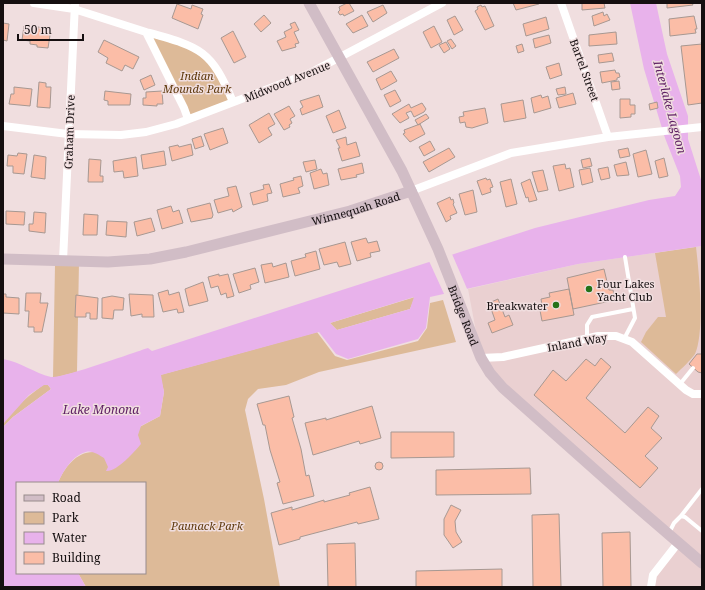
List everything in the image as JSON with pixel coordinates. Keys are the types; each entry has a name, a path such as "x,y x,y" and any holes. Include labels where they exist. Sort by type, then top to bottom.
{"street":[{"path":"34,3 74,6 146,32 180,42 204,52 218,70 233,102"},
{"name":"Bridge Road","path":"309,3 392,151 438,248 459,298 481,358 490,373 503,388 678,544 702,563"},
{"name":"Midwood Avenue","path":"3,126 68,134 121,135 146,132 188,119 310,73 442,3"},
{"name":"Bartel Street","path":"561,3 608,137"},
{"name":"Graham Drive","path":"63,261 74,6"},
{"path":"146,32 188,119"},
{"name":"Winnequah Road","path":"3,259 115,262 150,259 186,252 350,211 411,191 511,153 608,137 662,130 702,127"},
{"name":"Inland Way","path":"481,358 503,357 587,339 616,336 632,342 693,394 702,394"},
{"path":"651,587 653,575 678,544"}],"lane":[{"path":"624,339 635,318 625,257"},
{"path":"587,339 587,325 592,317 633,309"},
{"path":"680,384 693,368"},
{"path":"668,535 674,523 702,490"},
{"path":"681,516 685,517 702,531"}],"shaded area":[{"path":"702,246 702,587 651,587 651,578 678,544 542,422 481,358 468,289 578,264"}],"green space":[{"name":"Indian Mounds Park","path":"146,32 204,52 233,102 188,119"},
{"path":"696,247 699,271 701,317 698,344 695,354 676,374 641,342 646,332 658,317 666,317 655,253"},
{"path":"79,262 77,372 53,378 55,265"},
{"path":"415,297 410,309 337,330 330,323"},
{"name":"Paunack Park","path":"443,300 456,342 319,372 286,385 258,389 248,399 245,410 264,499 280,587 86,587 79,574 146,574 146,482 59,482 67,467 76,458 93,452 160,416 164,392 160,375 317,332 335,356 347,360 418,341 427,328 430,303"},
{"path":"44,384 48,385 51,389 13,417 3,427 4,422 13,410"}],"water":[{"path":"630,3 656,3 667,54 688,116 688,139 702,183 702,246 578,264 430,297 426,328 418,339 348,359 336,354 319,332 161,375 164,392 160,416 141,426 138,435 141,444 120,465 106,471 108,467 104,458 95,453 88,452 77,456 73,460 59,482 16,482 16,574 79,574 86,587 3,587 3,427 13,417 51,389 48,385 44,385 29,395 3,424 3,359 10,360 51,377 57,377 148,348 152,351 535,228 649,200 675,196 681,187 680,176 665,138 644,69","holes":["414,297 410,309 337,330 330,323"]}],"pier":[{"path":"452,254 468,291 445,296 429,261"}],"building":[{"path":"349,3 354,11 344,16 343,14 340,15 338,12 340,10 339,7"},
{"path":"513,3 538,3 539,4 516,10"},
{"path":"582,3 604,3 605,8 582,10"},
{"path":"667,3 692,3 693,5 667,8"},
{"path":"177,4 191,9 192,5 203,9 201,14 203,15 198,29 172,18"},
{"path":"383,5 387,13 373,22 367,12"},
{"path":"481,5 482,7 485,6 494,26 485,30 475,11 478,9 477,7"},
{"path":"603,12 604,16 607,14 610,20 594,26 592,16"},
{"path":"264,15 271,23 261,32 254,24"},
{"path":"362,15 368,26 353,33 346,24"},
{"path":"455,16 463,30 454,35 447,20"},
{"path":"694,16 697,29 695,29 696,33 670,36 669,19"},
{"path":"546,17 549,29 526,36 523,24"},
{"path":"295,22 299,30 294,32 299,43 295,44 296,47 282,51 277,41 286,37 284,32 292,28 290,24"},
{"path":"3,23 9,24 7,41 3,40"},
{"path":"24,26 33,27 32,30 38,30 38,27 51,29 48,48 37,47 37,45 30,44 30,41 22,40"},
{"path":"434,26 442,42 431,48 423,32"},
{"path":"233,31 246,57 234,63 221,38"},
{"path":"616,32 617,44 589,46 589,35"},
{"path":"549,35 551,43 535,48 533,39"},
{"path":"451,39 456,46 452,49 447,41"},
{"path":"104,40 139,57 133,69 125,65 122,71 106,63 108,58 98,52"},
{"path":"446,42 450,49 444,53 439,45"},
{"path":"522,44 524,51 518,53 516,46"},
{"path":"702,44 702,103 688,105 681,46"},
{"path":"394,49 399,58 373,72 367,62"},
{"path":"612,53 614,61 599,63 598,55"},
{"path":"559,63 562,75 550,79 546,67"},
{"path":"615,70 616,73 619,73 620,77 617,78 617,80 602,83 600,72"},
{"path":"391,71 397,81 381,90 376,79"},
{"path":"151,75 155,85 144,90 140,80"},
{"path":"619,81 620,89 612,90 611,82"},
{"path":"39,82 46,83 46,87 51,87 50,108 37,107"},
{"path":"14,87 32,89 30,106 9,104 11,94 14,94"},
{"path":"565,87 566,94 558,95 556,89"},
{"path":"395,90 401,101 390,107 384,95"},
{"path":"105,91 131,94 130,105 108,105 108,101 104,100"},
{"path":"162,91 163,104 157,104 157,106 143,105 143,98 146,98 146,92"},
{"path":"573,93 576,104 559,108 556,98"},
{"path":"319,95 323,107 302,115 300,109 303,107 300,101"},
{"path":"541,95 542,98 548,96 551,108 534,113 531,98"},
{"path":"620,99 630,99 630,105 635,105 635,114 631,114 631,117 620,118"},
{"path":"523,100 526,118 504,122 501,104"},
{"path":"657,102 658,108 650,110 649,104"},
{"path":"422,103 426,109 424,112 414,117 411,111 406,113 409,118 400,123 392,114 409,104 411,108"},
{"path":"289,106 295,116 290,119 292,123 289,125 290,127 284,130 274,114"},
{"path":"485,108 488,123 472,128 466,127 465,122 460,123 459,117 464,116 463,112"},
{"path":"339,110 346,128 333,133 326,116"},
{"path":"269,113 275,124 268,128 272,135 259,143 249,125"},
{"path":"426,114 429,118 418,125 415,120"},
{"path":"420,124 425,134 410,142 403,134 405,133 404,130"},
{"path":"223,128 228,143 210,150 204,134"},
{"path":"201,136 204,146 195,149 192,139"},
{"path":"346,137 347,145 356,142 360,156 342,161 338,148 340,148 336,140"},
{"path":"430,141 435,150 424,156 419,147"},
{"path":"191,144 193,155 172,161 169,147 178,145 179,147"},
{"path":"449,148 455,157 429,172 423,162"},
{"path":"628,148 630,156 620,158 618,150"},
{"path":"646,150 652,174 638,177 633,154"},
{"path":"164,151 166,165 143,169 141,155"},
{"path":"18,153 27,154 24,174 13,173 13,166 7,166 8,155 17,156"},
{"path":"34,155 46,157 45,179 31,177"},
{"path":"136,157 138,176 124,178 123,171 114,172 113,161"},
{"path":"590,158 592,166 583,168 581,160"},
{"path":"664,158 668,176 659,178 655,161"},
{"path":"89,159 101,160 100,176 103,176 103,182 88,182"},
{"path":"315,160 317,169 306,172 303,162"},
{"path":"626,162 629,175 617,176 614,165"},
{"path":"362,163 364,173 356,175 357,177 341,180 338,169"},
{"path":"565,164 566,169 570,168 574,187 559,191 553,166"},
{"path":"608,167 610,178 601,180 598,169"},
{"path":"590,168 593,182 582,185 579,170"},
{"path":"321,169 323,174 327,173 329,185 314,189 310,173"},
{"path":"543,170 548,190 538,192 532,172"},
{"path":"301,176 303,186 298,188 300,193 283,197 280,184 294,180 293,178"},
{"path":"486,178 487,180 490,179 493,187 490,188 491,192 482,195 477,181"},
{"path":"511,179 517,204 506,207 500,182"},
{"path":"530,179 537,200 529,202 528,197 526,198 521,183"},
{"path":"269,184 272,193 267,194 268,201 253,205 250,193 264,189 263,185"},
{"path":"236,186 242,207 233,212 232,209 218,213 214,200 229,196 227,188"},
{"path":"473,190 477,212 465,215 459,194"},
{"path":"450,197 451,200 453,199 453,204 457,213 450,216 451,219 446,222 437,203"},
{"path":"210,203 213,215 212,218 191,222 187,209"},
{"path":"171,206 173,212 179,210 183,223 162,229 157,210"},
{"path":"6,211 25,212 24,225 6,224"},
{"path":"34,212 46,213 45,233 29,231 29,224 33,224"},
{"path":"84,214 98,215 97,235 83,235"},
{"path":"151,218 155,231 137,236 134,222"},
{"path":"107,221 127,222 126,237 106,235"},
{"path":"366,238 368,243 377,241 380,251 370,253 371,257 357,261 351,242"},
{"path":"345,242 351,264 339,267 337,262 324,265 319,249"},
{"path":"316,251 320,269 295,276 291,261 306,257 305,254"},
{"path":"272,263 273,267 286,263 289,277 265,283 261,265"},
{"path":"255,268 259,282 250,285 251,289 239,293 233,274"},
{"name":"Four Lakes Yacht Club","path":"604,269 609,290 613,290 615,300 573,309 567,278"},
{"path":"219,274 219,276 228,274 234,296 227,298 226,293 221,295 218,286 211,288 208,277"},
{"path":"203,282 208,301 189,306 185,289"},
{"name":"Breakwater","path":"569,289 574,315 542,321 539,305 542,305 541,299 550,297 549,293"},
{"path":"168,290 169,295 179,292 184,312 178,313 177,309 163,312 158,293"},
{"path":"26,293 41,293 40,303 48,303 42,332 34,332 34,327 28,327 29,311 25,311"},
{"path":"3,294 6,294 6,297 19,298 19,314 3,313"},
{"path":"129,294 153,295 154,317 142,317 142,314 131,316"},
{"path":"76,295 98,298 97,319 90,319 90,313 86,313 86,317 75,317"},
{"path":"112,296 124,298 123,310 114,310 113,319 102,318 102,298"},
{"path":"498,299 505,317 509,315 513,325 492,333 488,323 495,320 489,303"},
{"path":"697,354 702,354 702,373 698,372 689,364"},
{"path":"601,358 611,367 586,398 625,433 648,407 659,416 651,428 662,438 645,456 658,468 640,488 534,395 553,370 566,381 586,359 595,366"},
{"path":"289,396 294,417 292,418 301,449 306,476 309,475 314,496 283,504 277,483 280,482 270,450 265,425 263,425 257,404"},
{"path":"372,406 381,438 360,444 359,441 313,455 305,423 326,418 326,420"},
{"path":"391,432 454,432 454,457 391,458"},
{"path":"377,462 381,462 383,466 381,470 377,470 375,468 375,464"},
{"path":"530,468 531,494 436,495 436,470"},
{"path":"370,487 379,519 358,524 357,522 300,537 300,539 279,545 271,513 292,507 292,510 324,500 324,502 350,495 349,493"},
{"path":"451,505 461,510 455,521 456,532 462,542 453,548 444,535 444,519"},
{"path":"559,514 561,587 533,587 532,515"},
{"path":"630,532 631,587 603,587 602,533"},
{"path":"355,543 356,587 328,587 327,544"},
{"path":"502,569 502,587 416,587 416,571"}],"place":[{"name":"Four Lakes Yacht Club","path":"589,289"},
{"name":"Breakwater","path":"556,305"}],"water label":[{"name":"Interlake Lagoon","path":"670,107"},
{"name":"Lake Monona","path":"101,409"}]}
